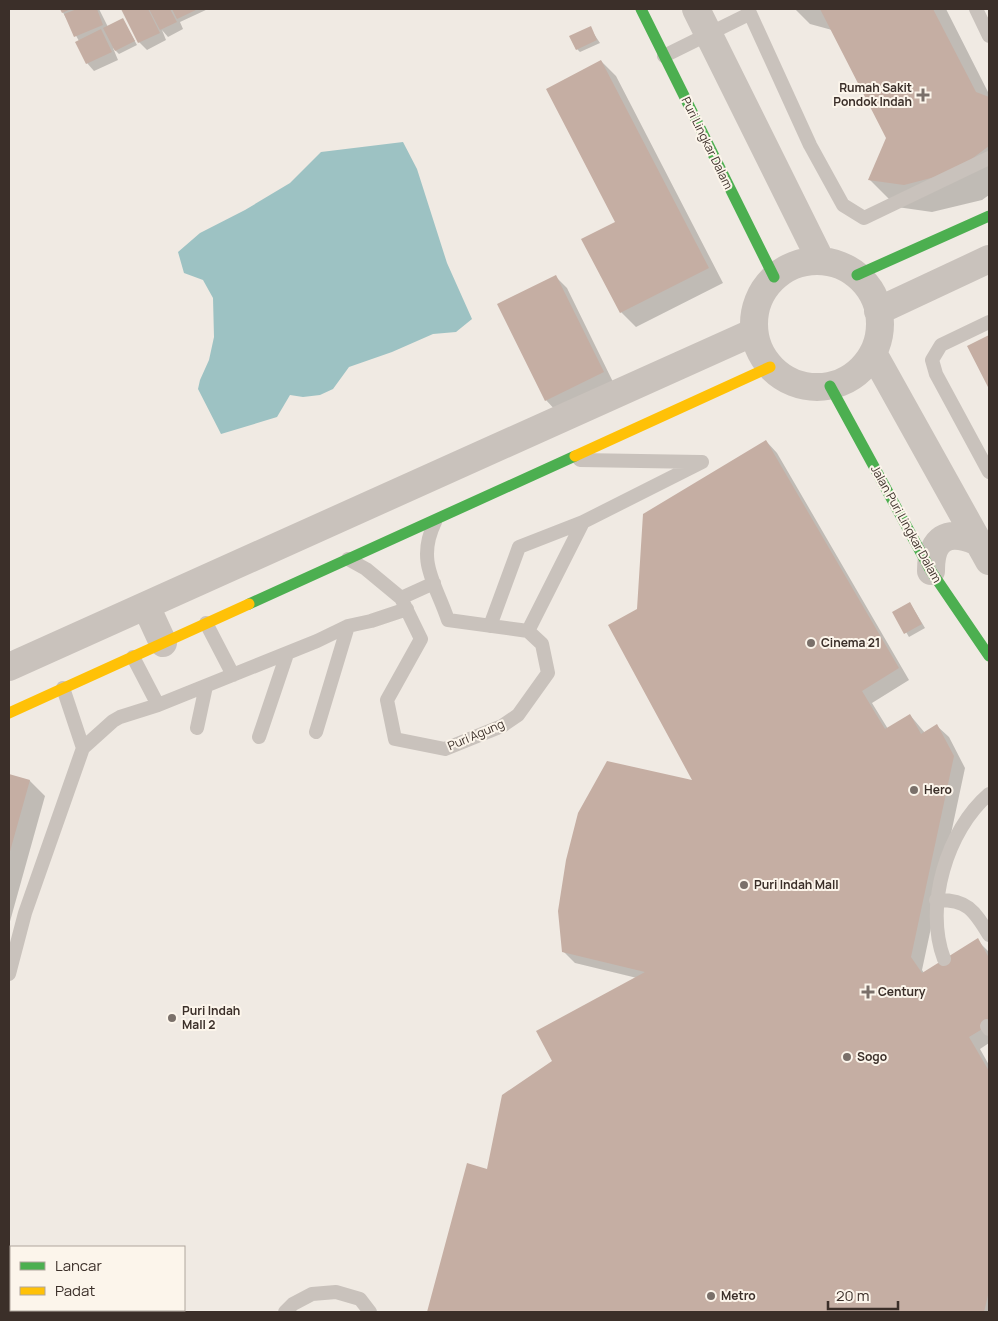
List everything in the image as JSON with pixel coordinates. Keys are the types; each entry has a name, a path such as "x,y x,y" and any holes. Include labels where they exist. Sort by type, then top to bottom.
{"street":[{"name":"Puri Lingkar Dalam","path":"641,9 774,278"},
{"path":"696,9 821,261"},
{"path":"857,275 989,216"},
{"path":"878,310 989,258"},
{"path":"821,261 846,268 857,275 874,297 878,310 880,332 873,354 862,368 847,379 830,386 814,387 798,384 783,377 770,367 760,351 754,332 754,317 757,302 774,278 788,268 804,262 821,261"},
{"path":"9,668 754,332"},
{"path":"873,354 983,551"},
{"path":"9,713 770,367"},
{"name":"Jalan Puri Lingkar Dalam","path":"830,386 931,571 989,656"},
{"path":"931,571 931,553 942,539 960,534 983,551"},
{"path":"146,606 163,642"}],"lane":[{"path":"976,9 989,36"},
{"path":"664,56 749,12 810,145 843,206 864,218 989,158"},
{"path":"989,322 940,345 932,360 936,374 989,472"},
{"path":"490,626 519,547 583,522 702,462 563,461"},
{"path":"437,518 427,538 426,559 448,620 528,631 583,522"},
{"name":"Puri Agung","path":"347,559 366,569 404,604 421,639 387,700 395,739 445,749 502,726 518,715 548,673 542,644 528,631"},
{"path":"9,974 25,913 83,748 113,720 158,705 286,654 348,626 371,622 404,604 434,583"},
{"path":"206,623 233,675"},
{"path":"316,732 348,626"},
{"path":"259,737 286,654"},
{"path":"133,657 158,705"},
{"path":"197,728 206,686"},
{"path":"63,688 83,748"},
{"path":"944,959 938,943 935,924 936,900 948,860 961,828 978,804 989,794"},
{"path":"936,900 953,899 964,904 977,916 989,935"},
{"path":"285,1312 293,1304 312,1294 336,1292 360,1299 370,1312"}],"water":[{"path":"403,142 417,169 447,263 472,319 456,332 433,334 392,352 349,367 333,389 320,395 303,397 290,395 277,417 221,434 198,389 209,360 214,337 213,298 203,280 184,273 178,252 200,233 245,210 290,183 321,152"}],"building":[{"path":"60,9 71,9 62,13"},
{"path":"77,9 97,9 103,25 74,37 64,14"},
{"path":"121,9 148,9 160,33 138,43"},
{"path":"149,9 170,9 177,22 160,30"},
{"path":"172,9 198,9 177,19"},
{"name":"Rumah Sakit Pondok Indah","path":"820,9 933,9 976,92 989,97 989,146 954,172 904,185 868,180 886,138"},
{"path":"123,18 135,41 115,51 103,28"},
{"path":"591,26 597,40 576,50 569,36"},
{"path":"101,29 112,52 86,64 75,42"},
{"path":"601,60 709,268 620,313 581,239 615,222 546,89"},
{"path":"556,275 604,372 545,401 497,304"},
{"path":"989,335 989,389 967,346"},
{"name":"Puri Indah Mall","path":"766,440 899,668 862,691 885,729 910,714 921,734 937,724 954,756 911,957 922,973 978,938 989,958 989,1025 969,1037 989,1071 989,1291 984,1312 427,1312 467,1163 487,1169 502,1095 552,1061 536,1031 645,972 562,952 558,911 566,860 578,813 607,761 692,780 608,625 637,609 643,514"},
{"path":"910,602 922,624 904,634 892,612"},
{"path":"9,774 30,780 9,855"}],"traffic: fast":[{"path":"641,9 774,277"},
{"path":"857,275 989,216"},
{"path":"830,386 931,571 989,656"},
{"path":"249,604 575,456"}],"traffic: slow":[{"path":"575,456 770,367"},
{"path":"9,713 249,604"}],"place":[{"name":"Rumah Sakit Pondok Indah","path":"923,95"},
{"name":"Cinema 21","path":"811,643"},
{"name":"Hero","path":"914,790"},
{"name":"Puri Indah Mall","path":"744,885"},
{"name":"Century","path":"868,992"},
{"name":"Puri Indah Mall 2","path":"172,1018"},
{"name":"Sogo","path":"847,1057"},
{"name":"Metro","path":"711,1296"}]}
